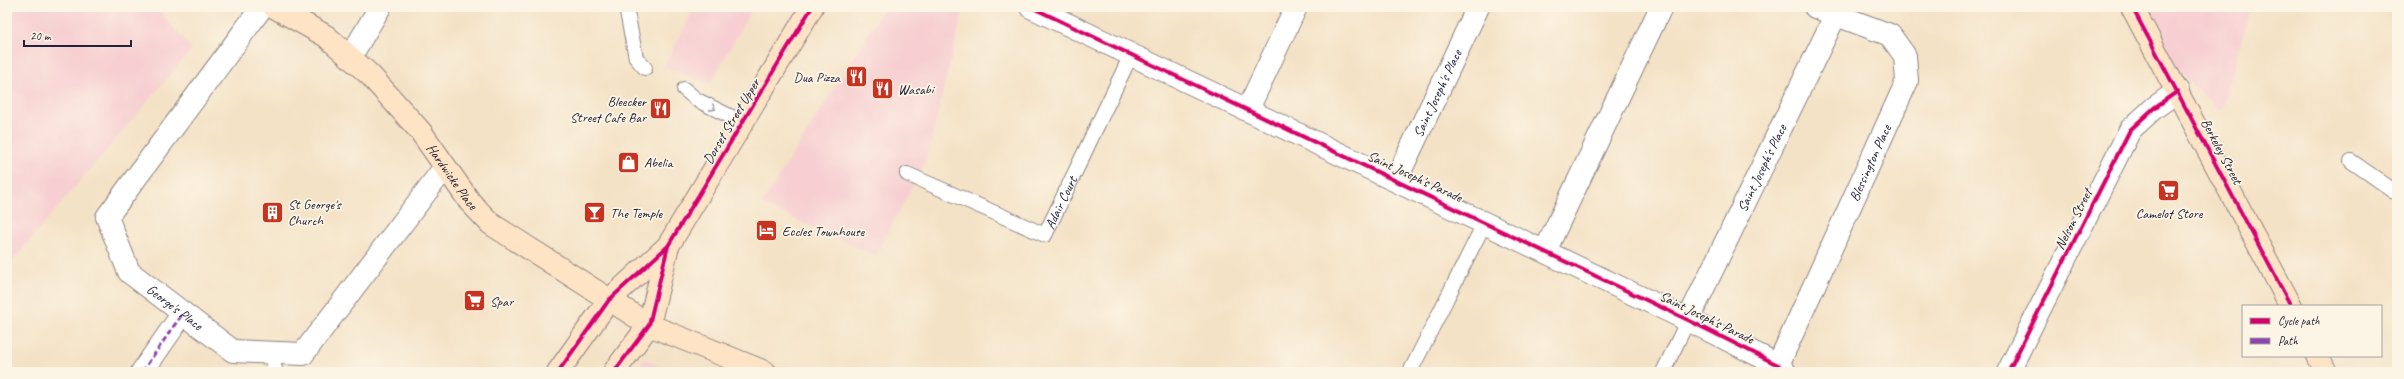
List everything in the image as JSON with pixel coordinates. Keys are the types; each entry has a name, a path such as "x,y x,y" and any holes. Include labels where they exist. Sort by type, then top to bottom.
{"main road":[{"name":"Hardwicke Place","path":"274,7 326,36 351,56 401,108 421,132 470,202 491,224 649,324 765,372"},
{"name":"Dorset Street Upper","path":"558,372 609,300 668,246 744,123 812,7"},
{"name":"Berkeley Street","path":"2132,7 2290,305"},
{"name":"Dorset Street Upper","path":"649,324 668,246"},
{"path":"614,372 649,324"},
{"path":"2318,357 2326,372"}],"street":[{"name":"George's Place","path":"262,7 107,217 129,272 233,351 273,362 302,354 445,167"},
{"path":"351,56 380,7"},
{"name":"Saint Joseph's Parade","path":"1031,7 1485,222 1688,320 1781,368"},
{"path":"1248,109 1296,7"},
{"name":"Saint Joseph's Place","path":"1396,180 1478,7"},
{"path":"1545,251 1661,7"},
{"name":"Blessington Place","path":"1781,368 1908,81 1905,56 1890,35 1815,7"},
{"name":"Saint Joseph's Place","path":"1688,320 1836,16"},
{"name":"Nelson Street","path":"2008,372 2130,130 2154,108 2178,92"},
{"path":"142,372 183,313"}],"lane":[{"path":"626,7 640,63"},
{"name":"Adair Court","path":"907,174 1045,235 1131,55"},
{"path":"684,89 697,100 744,123"},
{"path":"2351,162 2397,193"},
{"path":"1410,372 1485,222"},
{"path":"1664,372 1688,320"}],"shaded area":[{"path":"7,7 156,7 192,49 7,267"},
{"path":"695,7 753,7 710,84 664,67"},
{"path":"885,7 964,7 925,164 875,255 762,204"},
{"path":"2150,7 2251,7 2221,112 2174,67"},
{"path":"645,359 672,372 635,372"}],"marked path":[{"path":"142,372 183,313"}],"cycle path":[{"path":"558,372 609,300 668,246 812,7"},
{"path":"1031,7 1688,320 1778,365 1785,372"},
{"path":"2132,7 2290,305"},
{"path":"2008,372 2130,130 2154,108 2178,91"},
{"path":"614,372 649,325 668,246"}],"place":[{"name":"Dua Pizza","path":"856,77"},
{"name":"Wasabi","path":"882,89"},
{"name":"Bleecker Street Cafe Bar","path":"661,109"},
{"name":"Abelia","path":"629,162"},
{"name":"Camelot Store","path":"2169,191"},
{"name":"St George's Church","path":"272,212"},
{"name":"The Temple","path":"595,213"},
{"name":"Eccles Townhouse","path":"766,231"},
{"name":"Spar","path":"475,301"}]}
